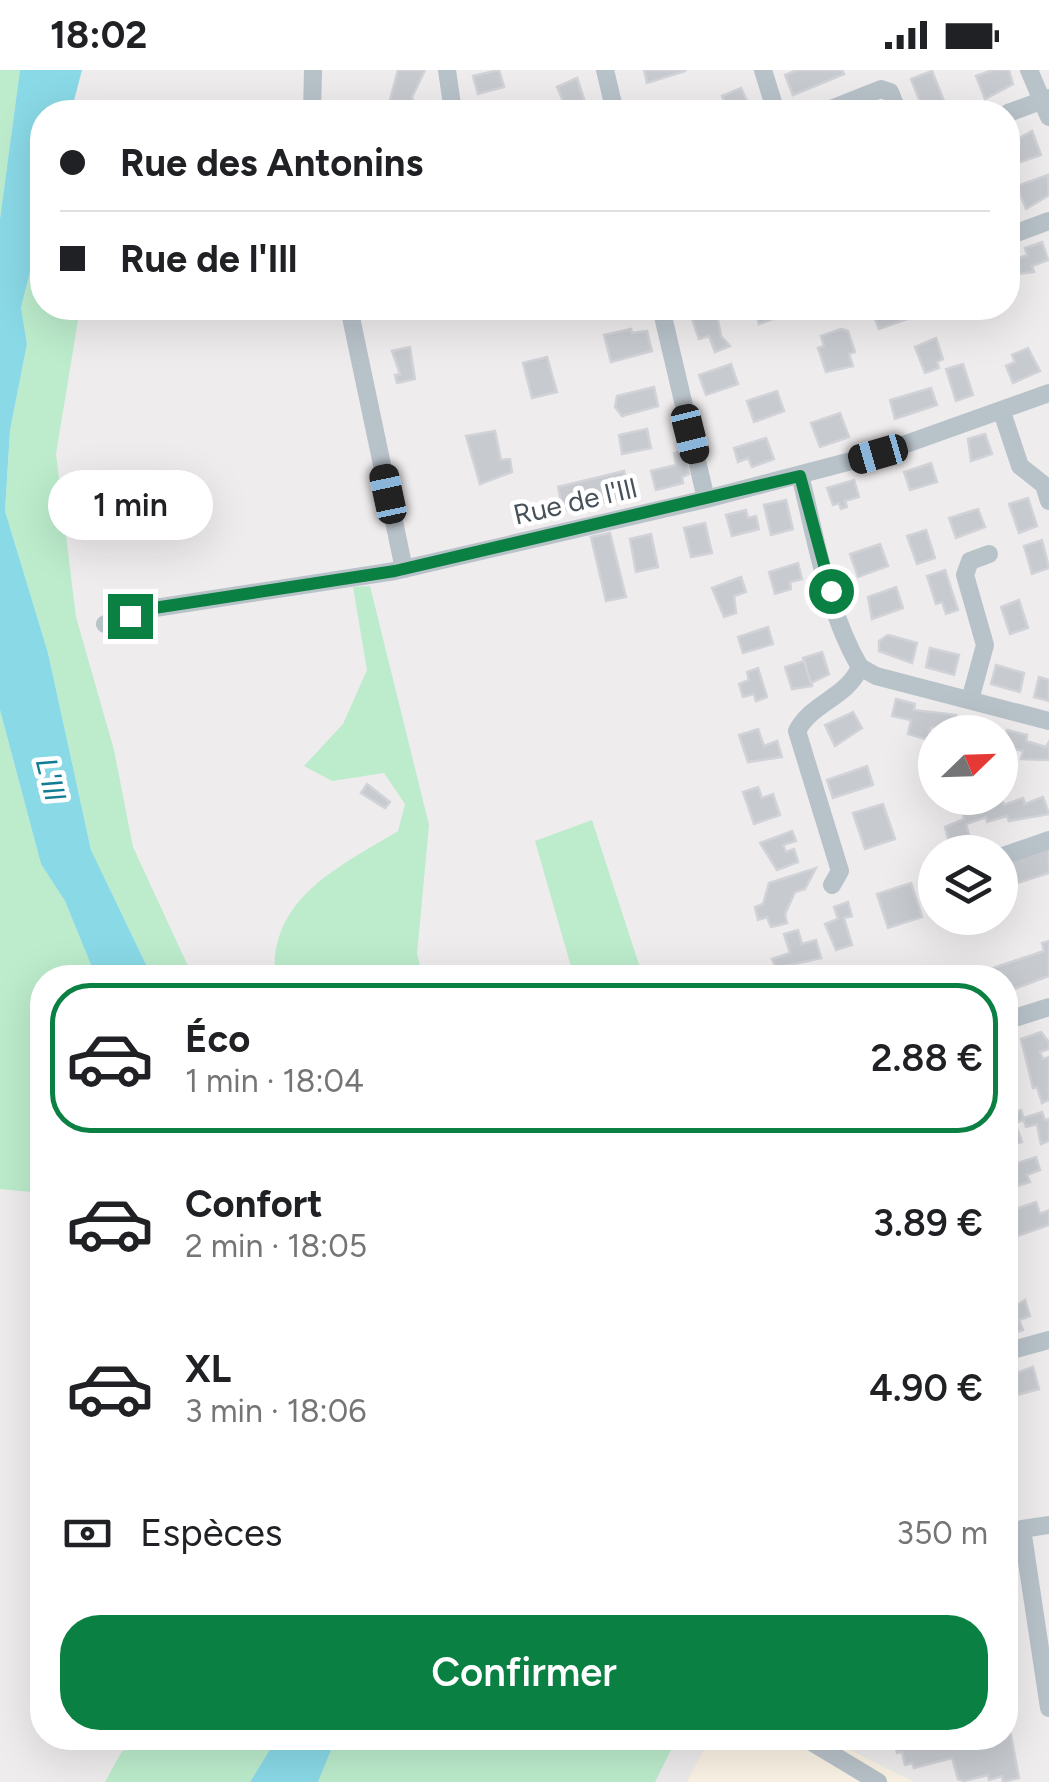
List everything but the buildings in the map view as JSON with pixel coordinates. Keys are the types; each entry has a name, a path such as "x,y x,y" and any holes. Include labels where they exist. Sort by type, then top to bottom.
{"street":[{"path":"312,100 313,70"},
{"path":"447,70 451,100"},
{"path":"605,70 612,100"},
{"path":"763,70 772,100"},
{"path":"1020,111 1047,105 1029,70"},
{"path":"853,100 881,89 890,92 893,100"},
{"path":"1020,232 1049,221"},
{"path":"351,320 404,569"},
{"path":"664,320 706,499"},
{"name":"Rue de l'Ill","path":"105,624 154,608 404,569 706,499 800,476 1049,394"},
{"path":"1002,412 1020,466 1047,490"},
{"path":"800,476 822,562 860,667 876,676 1049,721"},
{"path":"970,700 985,645 965,576 970,561 989,554"},
{"path":"832,885 840,871 797,731 804,717 852,686 860,667"},
{"path":"1018,851 1049,840"},
{"path":"1018,1017 1049,1007"},
{"path":"1018,1348 1049,1340"},
{"path":"1049,1525 1022,1530 1045,1652 1049,1708"},
{"path":"825,1750 878,1782"}],"shaded area":[{"path":"704,1750 851,1750 914,1782 687,1782"}],"green space":[{"path":"0,70 20,70 0,219"},
{"path":"30,273 30,320 78,320 56,454 76,617 114,750 133,847 187,965 146,965 91,850 48,653 5,511 10,430 27,344 21,309"},
{"path":"370,586 429,825 417,954 420,965 275,965 283,926 296,906 332,872 398,831 405,804 384,773 332,781 304,766 343,724 367,670 353,587"},
{"path":"0,710 41,864 65,901 91,965 30,965 30,1192 0,1189"},
{"path":"592,820 639,965 571,965 535,841"},
{"path":"270,1750 250,1782 105,1782 122,1751"},
{"path":"331,1750 671,1750 655,1782 318,1782"}],"water":[{"name":"L'Ill","path":"20,70 82,70 74,100 30,100 30,272 21,308 27,344 10,430 5,511 48,653 91,850 146,965 91,965 65,901 41,864 0,710 0,219"},
{"path":"270,1750 331,1750 318,1782 250,1782"}],"route":[{"path":"130,616 154,608 395,571 800,476 831,591"}]}
